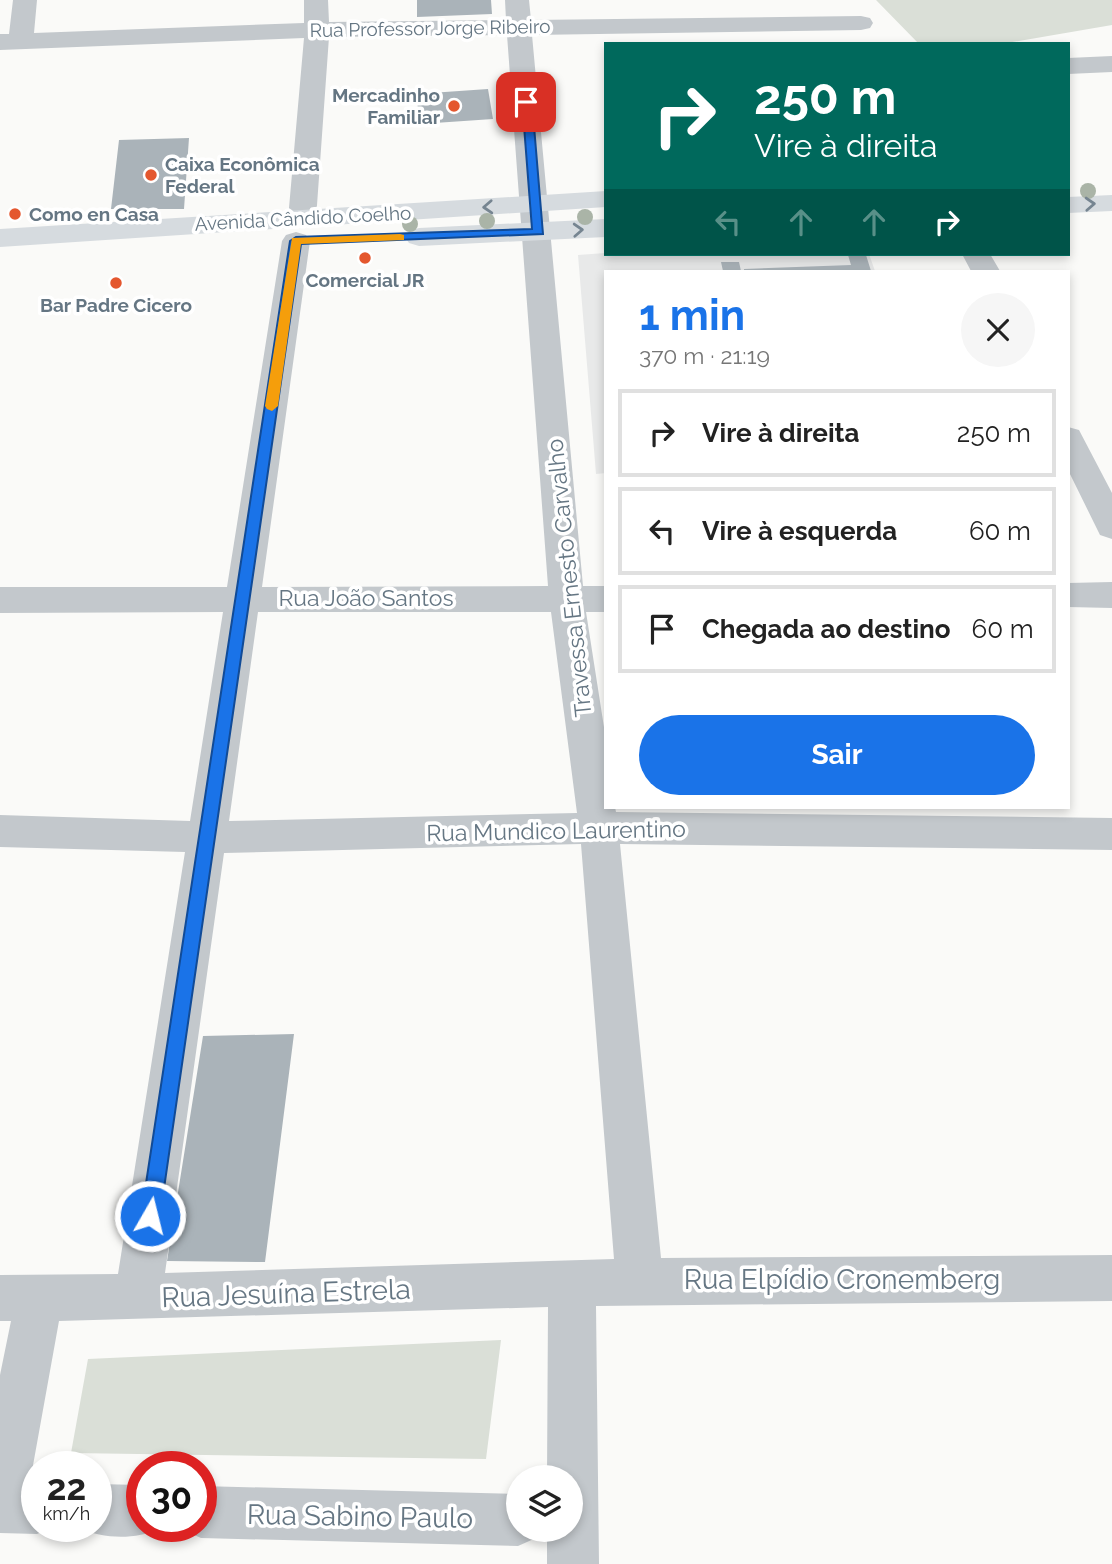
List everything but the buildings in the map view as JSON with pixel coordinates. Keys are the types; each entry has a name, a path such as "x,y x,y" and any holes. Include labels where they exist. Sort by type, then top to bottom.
{"main road":[{"name":"Avenida Cândido Coelho","path":"536,218 604,200"},
{"path":"1070,205 1112,202"},
{"name":"Avenida Cândido Coelho","path":"0,238 299,230 536,218 604,228"},
{"name":"Avenida Cândido Coelho","path":"0,249 188,241 299,230"}],"street":[{"path":"10,42 25,0"},
{"path":"138,1297 299,230 317,30 316,0"},
{"path":"845,0 875,42"},
{"name":"Rua Professor Jorge Ribeiro","path":"10,42 317,30 519,13 861,23"},
{"name":"Travessa Ernesto Carvalho","path":"519,13 567,600 599,828 640,1281"},
{"path":"1070,65 1112,64"},
{"path":"1070,442 1112,527"},
{"path":"1070,595 1112,595"},
{"name":"Rua João Santos","path":"0,600 604,599"},
{"name":"Rua Mundico Laurentino","path":"0,831 207,837 599,828 1112,834"},
{"name":"Rua Elpídio Cronemberg","path":"572,1284 640,1281 1112,1278"},
{"path":"572,1284 572,1465"},
{"name":"Rua Jesuína Estrela","path":"20,1298 572,1284"},
{"path":"20,1298 0,1507 21,1508"},
{"name":"Rua Sabino Paulo","path":"217,1512 506,1520"}],"shaded area":[{"path":"876,0 1112,0 1112,25 1013,42 917,42"},
{"path":"578,255 870,256 875,270 604,270 604,473 596,474"},
{"path":"501,1340 486,1459 217,1455 217,1451 126,1451 126,1454 71,1451 88,1359"}],"slow traffic":[{"path":"272,406 296,241 400,238"}],"place":[{"name":"Mercadinho Familiar","path":"454,106"},
{"name":"Caixa Econômica Federal","path":"151,175"},
{"name":"Como en Casa","path":"15,214"},
{"name":"Comercial JR","path":"365,258"},
{"name":"Bar Padre Cicero","path":"116,283"}],"route":[{"path":"150,1216 296,241 538,232 526,102"}]}
